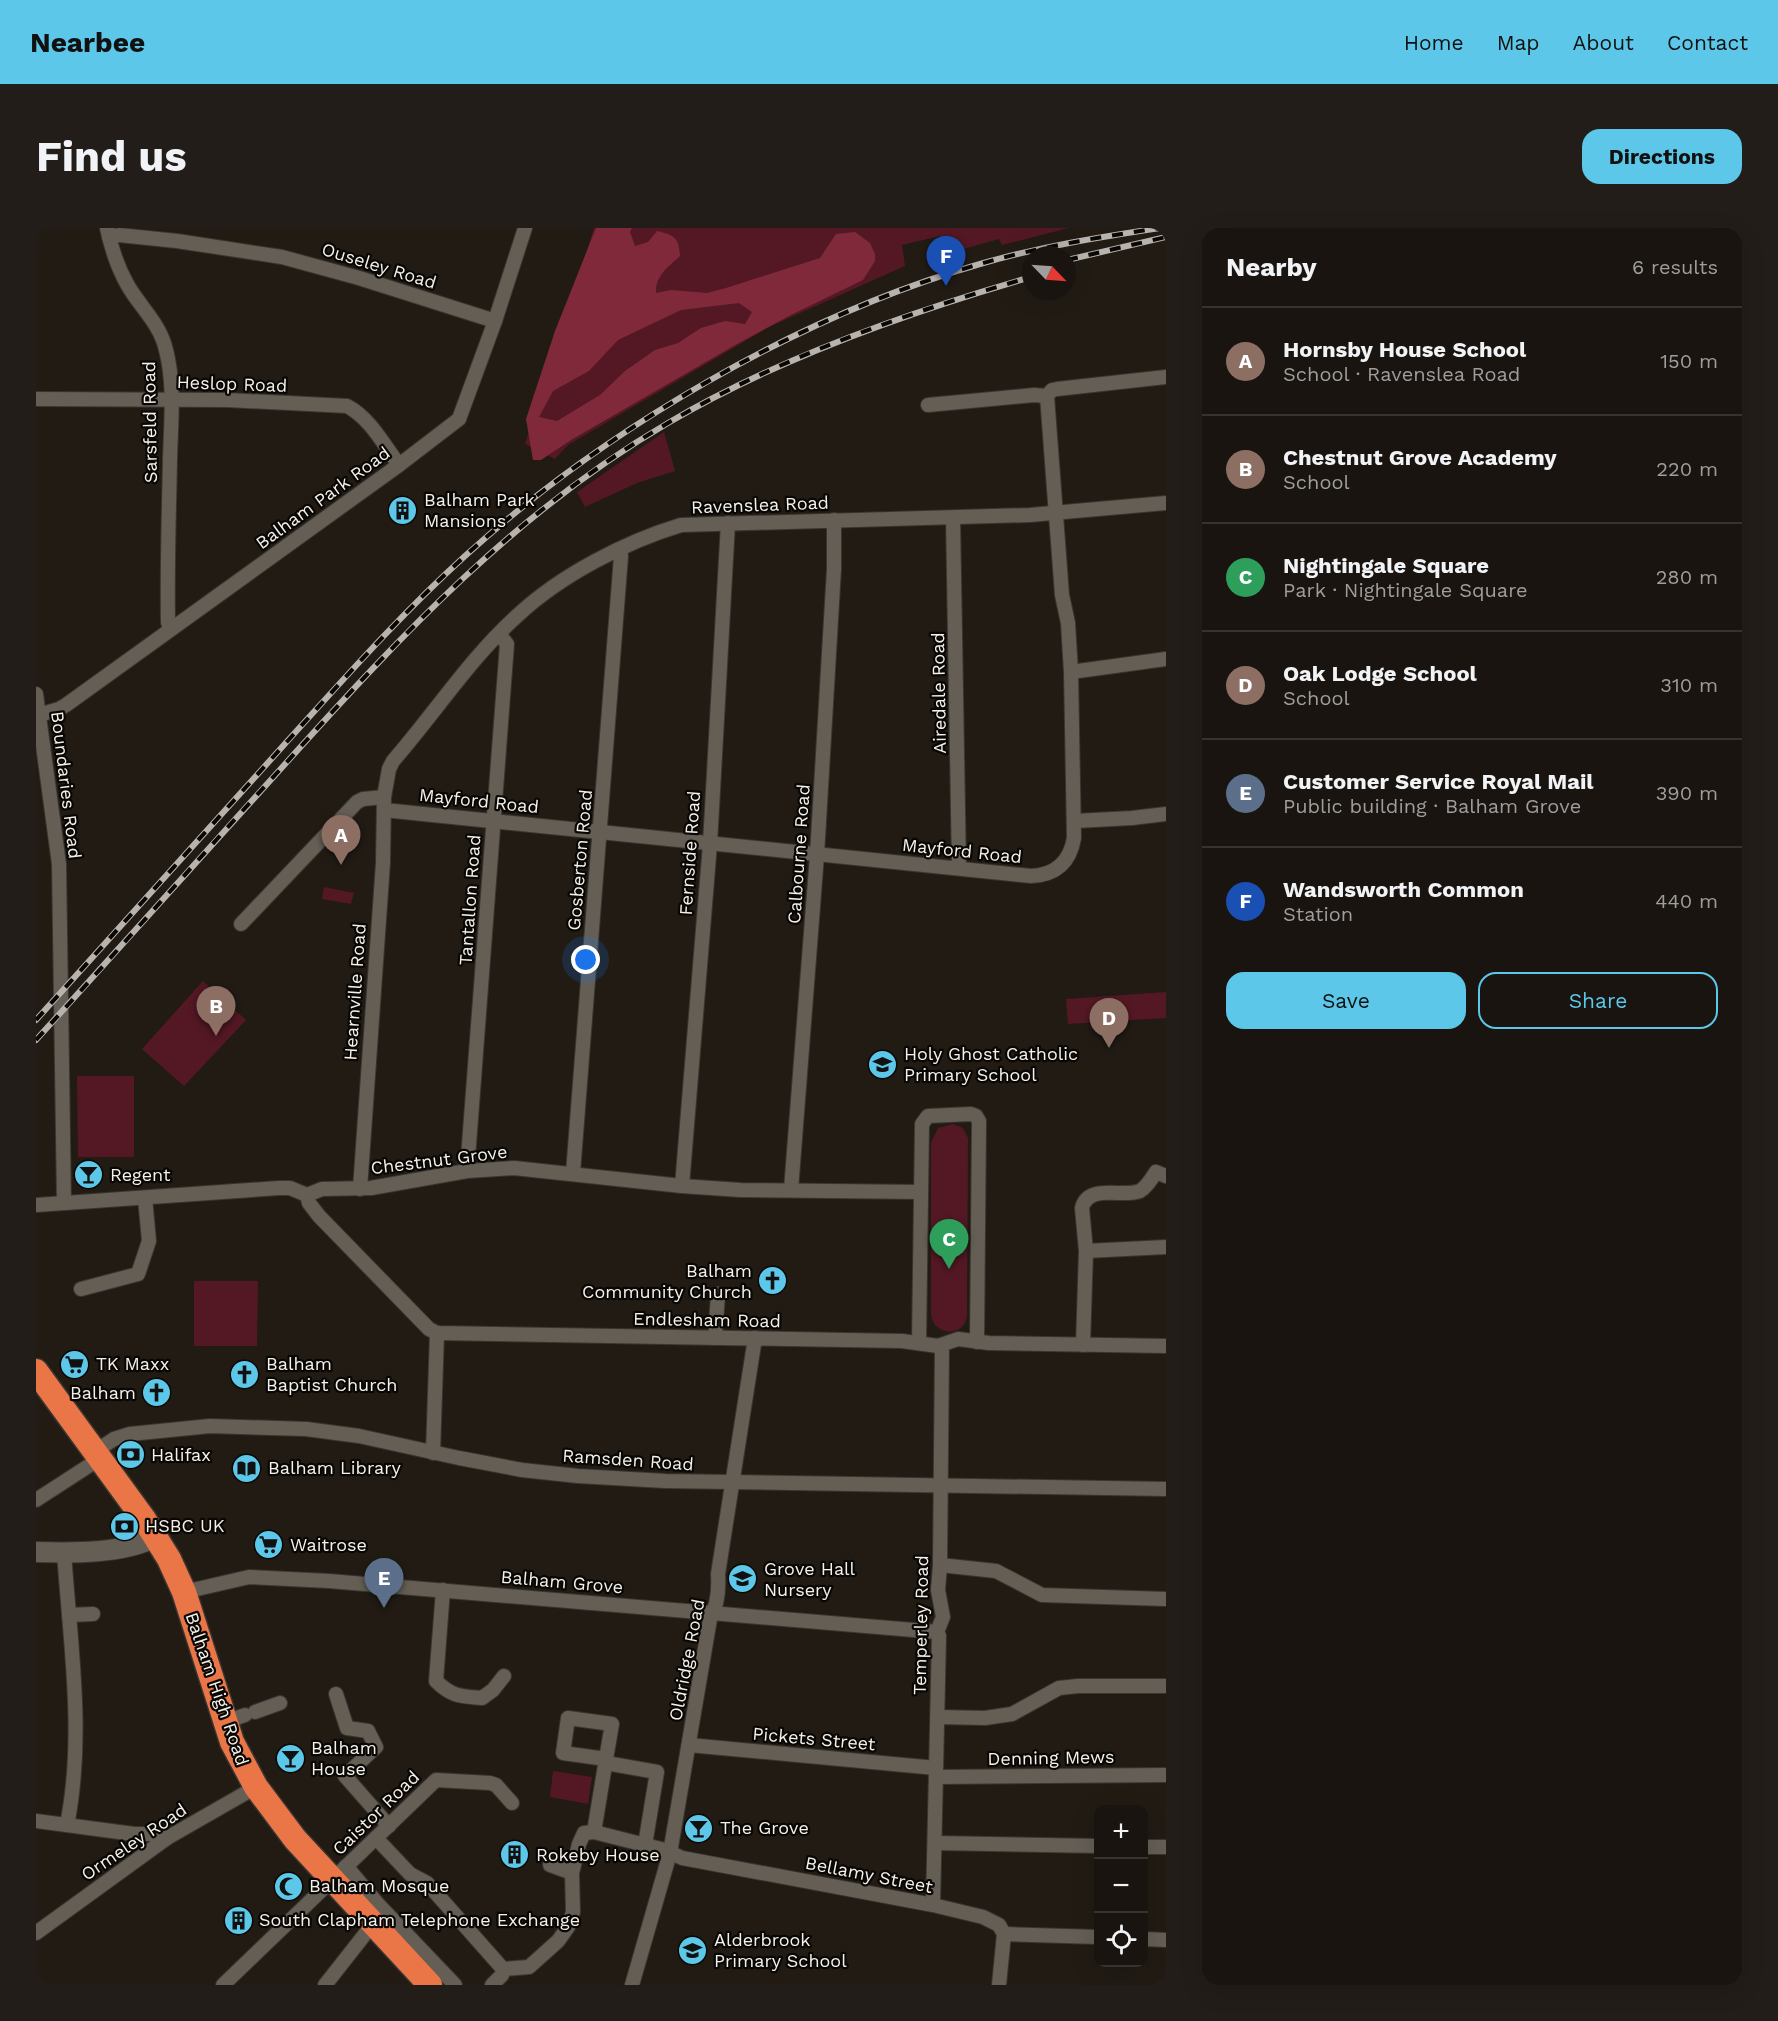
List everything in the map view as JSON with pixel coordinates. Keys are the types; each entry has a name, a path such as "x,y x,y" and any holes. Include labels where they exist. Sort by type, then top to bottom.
{"highway":[{"name":"Balham High Road","path":"36,1371 93,1458 156,1537 173,1567 242,1716 238,1756 256,1788 291,1834 339,1873 374,1924 430,1985"}],"main road":[{"path":"36,1552 125,1547 142,1544 156,1537"}],"street":[{"name":"Balham Park Road","path":"39,715 66,705 399,465 459,419 495,321 525,228"},
{"name":"Ouseley Road","path":"108,232 119,235 179,234 282,257 359,278 495,321"},
{"name":"Sarsfeld Road","path":"108,232 116,260 128,285 158,328 170,367 168,574 168,624 170,629"},
{"path":"928,405 1034,395 1047,396 1057,388 1166,377"},
{"name":"Mayford Road","path":"384,804 494,820 817,855 1032,876 1051,873 1059,868 1072,850 1075,821 1068,624 1062,595 1047,396"},
{"name":"Heslop Road","path":"36,399 227,400 347,406 367,422 399,465"},
{"name":"Ravenslea Road","path":"384,804 389,770 393,761 518,615 558,584 647,537 681,525 953,518 1055,513 1166,502"},
{"name":"Airedale Road","path":"953,518 959,868"},
{"name":"Calbourne Road","path":"791,1190 817,855 834,569 834,520"},
{"name":"Fernside Road","path":"682,1186 710,843 728,523"},
{"name":"Gosberton Road","path":"573,1173 621,556 619,550"},
{"name":"Tantallon Road","path":"467,1171 507,644 500,634"},
{"path":"1071,672 1166,659"},
{"name":"Boundaries Road","path":"36,694 39,733 58,864 64,1203"},
{"path":"241,924 357,802 363,799 384,804"},
{"name":"Hearnville Road","path":"360,1189 383,863 384,804"},
{"path":"1075,821 1132,818 1166,813"},
{"path":"919,1343 923,1121 928,1116 971,1114 979,1121 977,1342"},
{"name":"Chestnut Grove","path":"36,1205 279,1188 290,1188 307,1196 322,1189 360,1189 467,1171 514,1168 740,1190 921,1192"},
{"path":"1083,1345 1086,1251 1083,1202 1101,1193 1136,1192 1143,1189 1156,1172 1166,1176"},
{"path":"307,1196 309,1203 319,1216 429,1329 437,1334 433,1453"},
{"path":"81,1289 138,1274 149,1241 145,1198"},
{"path":"1086,1251 1166,1247"},
{"path":"715,1338 718,1294"},
{"name":"Endlesham Road","path":"437,1334 755,1338 919,1343 942,1346 956,1339 977,1342 1166,1346"},
{"name":"Oldridge Road","path":"632,1985 670,1853 710,1619 714,1612 719,1587 718,1574 755,1338"},
{"name":"Temperley Road","path":"933,1905 938,1718 939,1635 937,1632 943,1617 938,1590 942,1346"},
{"name":"Ramsden Road","path":"36,1500 93,1458 114,1439 130,1434 232,1426 306,1429 359,1436 522,1470 578,1476 732,1483 1166,1489"},
{"path":"64,1552 76,1731 74,1772 67,1825"},
{"path":"940,1565 996,1571 1041,1595 1166,1599"},
{"name":"Balham Grove","path":"184,1592 249,1577 329,1581 937,1632"},
{"path":"443,1590 436,1681 455,1696 482,1698 493,1690 504,1676"},
{"path":"69,1615 93,1614"},
{"path":"938,1718 985,1718 1012,1714 1059,1688 1166,1686"},
{"path":"336,1694 347,1728 368,1731 376,1747 345,1776 389,1826"},
{"path":"242,1716 280,1703"},
{"name":"Pickets Street","path":"689,1745 936,1772"},
{"path":"502,1969 529,1966 558,1941 568,1928 573,1912 572,1873 579,1844 585,1833 594,1832 606,1761 657,1772 645,1845"},
{"name":"Denning Mews","path":"936,1772 1166,1775"},
{"name":"Caistor Road","path":"223,1985 436,1780 490,1783 496,1785 512,1803"},
{"name":"Ormeley Road","path":"36,1933 167,1838 256,1788"},
{"path":"36,1821 139,1834 161,1834 167,1838"},
{"name":"Bellamy Street","path":"594,1832 665,1850 682,1858 933,1905 983,1917 999,1925 1004,1934"},
{"path":"139,1834 148,1853"},
{"path":"376,1838 410,1874 427,1883 502,1969 502,1975 492,1985"},
{"path":"935,1843 1094,1846"},
{"path":"1148,1847 1166,1847"},
{"path":"550,1865 572,1873"},
{"path":"339,1873 377,1903 455,1985"},
{"path":"325,1985 374,1924"},
{"path":"999,1985 1004,1934 1094,1937"},
{"path":"1148,1939 1166,1940"}],"shaded area":[{"path":"594,228 1069,228 1002,245 999,239 946,254 940,236 902,245 905,266 769,327 568,445 555,459 525,444"},
{"path":"596,228 632,228 630,232 635,246 648,242 657,231 668,234 677,241 680,256 660,277 656,293 671,290 707,293 820,258 836,234 855,232 870,243 875,254 875,261 863,280 737,344 571,440 541,460 533,460 526,419 555,331","holes":["739,303 752,312 745,324 725,321 701,328 678,343 655,350 625,371 600,395 557,421 539,417 553,391 589,371 618,340 681,310"]},
{"path":"664,432 675,471 637,483 585,507 577,492"},
{"path":"324,887 354,893 351,904 322,899"},
{"path":"203,981 246,1020 184,1086 142,1049"},
{"path":"1166,992 1166,1018 1068,1024 1066,999"},
{"path":"77,1076 134,1076 134,1157 78,1157"},
{"path":"953,1124 963,1128 968,1138 967,1316 960,1328 949,1332 937,1327 931,1314 931,1143 938,1128"},
{"path":"194,1281 258,1281 257,1346 194,1346"},
{"path":"553,1771 592,1777 588,1804 550,1797"}],"railway":[{"path":"36,1020 394,625 465,556 520,509 579,465 641,422 706,382 842,314 911,286 1024,252 1160,228"},
{"path":"1076,258 1166,237"},
{"path":"36,1040 373,668 464,578 511,535 561,495 668,423 754,378 799,357 892,321 1022,280"}],"place":[{"name":"Wandsworth Common","path":"946,286"},
{"name":"Balham Park Mansions","path":"403,510"},
{"name":"Hornsby House School","path":"341,865"},
{"name":"Chestnut Grove Academy","path":"216,1036"},
{"name":"Oak Lodge School","path":"1109,1048"},
{"name":"Holy Ghost Catholic Primary School","path":"883,1064"},
{"name":"Regent","path":"89,1175"},
{"name":"Nightingale Square","path":"949,1269"},
{"name":"Balham Community Church","path":"773,1281"},
{"name":"TK Maxx","path":"75,1364"},
{"name":"Balham Baptist Church","path":"245,1374"},
{"name":"Balham","path":"157,1393"},
{"name":"Halifax","path":"130,1455"},
{"name":"Balham Library","path":"247,1468"},
{"name":"HSBC UK","path":"124,1526"},
{"name":"Waitrose","path":"269,1545"},
{"name":"Grove Hall Nursery","path":"743,1579"},
{"name":"Customer Service Royal Mail","path":"384,1608"},
{"name":"Balham House","path":"290,1758"},
{"name":"The Grove","path":"699,1828"},
{"name":"Rokeby House","path":"515,1855"},
{"name":"Balham Mosque","path":"288,1886"},
{"name":"South Clapham Telephone Exchange","path":"238,1920"},
{"name":"Alderbrook Primary School","path":"693,1950"}]}
